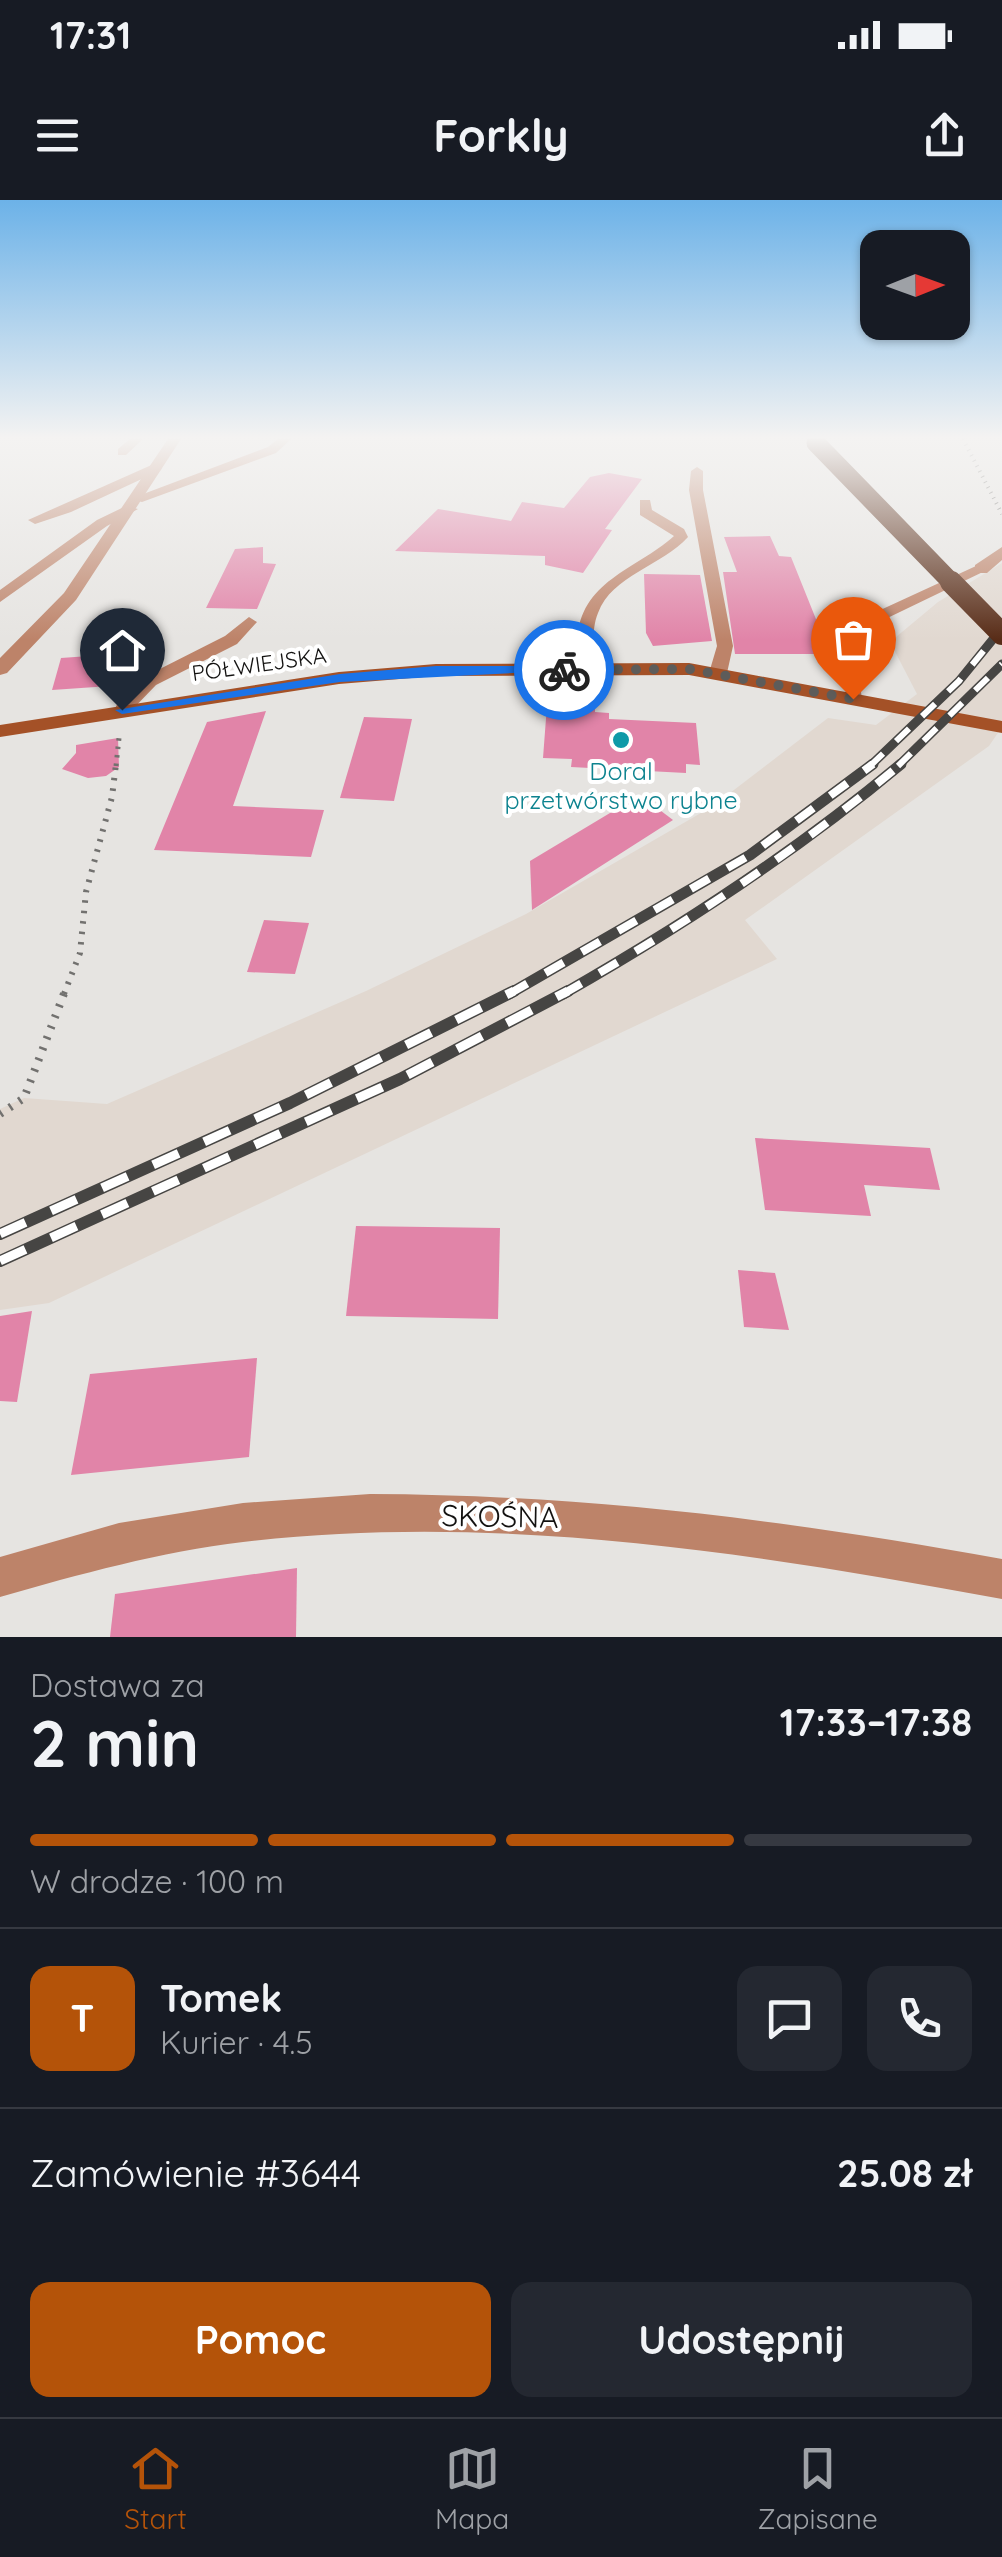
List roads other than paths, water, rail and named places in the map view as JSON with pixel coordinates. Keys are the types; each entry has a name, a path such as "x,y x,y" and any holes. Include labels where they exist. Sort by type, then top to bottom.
{"highway":[{"path":"877,506 1002,634"}],"street":[{"path":"0,669 70,596 133,506"},
{"path":"981,569 1002,552"},
{"name":"PÓŁWIEJSKA","path":"0,731 340,678 436,670 718,673 1002,726"},
{"name":"SKOŚNA","path":"0,1577 46,1561 178,1529 385,1514 619,1522 823,1544 1002,1579"}],"lane":[{"path":"35,520 74,506"},
{"path":"0,597 131,506"},
{"path":"585,670 589,614 607,586 667,552 681,537 645,512 645,506"},
{"path":"699,506 726,646 718,673"},
{"path":"853,699 846,642 869,622 981,569"},
{"path":"122,710 150,681 219,647 249,622"}],"railway":[{"path":"870,766 959,681 1002,628"},
{"path":"898,766 1002,664"},
{"path":"509,994 750,855 873,764"},
{"path":"563,994 737,886 821,828 901,764"},
{"path":"0,1234 290,1103 514,991"},
{"path":"0,1261 400,1079 568,991"}],"place":[{"name":"Doral przetwórstwo rybne","path":"621,740"}]}
